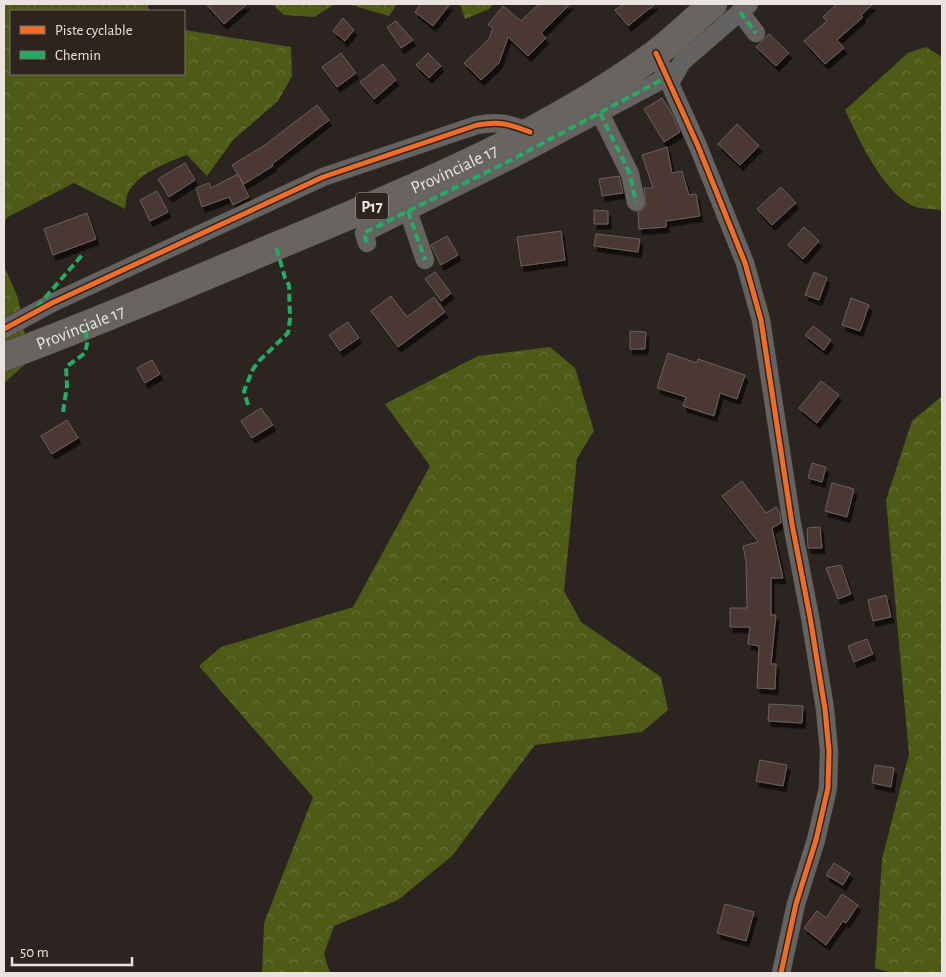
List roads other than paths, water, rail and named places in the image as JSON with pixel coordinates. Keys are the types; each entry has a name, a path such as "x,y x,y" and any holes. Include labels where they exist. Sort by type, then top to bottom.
{"main road":[{"name":"Provinciale 17","path":"4,357 174,289 399,194 530,132 589,98 664,71 712,4"}],"street":[{"path":"367,243 364,233 511,160 600,113 664,71 682,62 744,8 756,34"},
{"path":"664,71 698,146 745,263 761,320 792,524 825,709 829,751 828,788 816,840 796,904 781,973"},
{"path":"600,113 630,174 636,202"},
{"path":"4,328 52,303 323,177 477,125 494,122 512,125 530,132"},
{"path":"408,211 425,260"}]}
